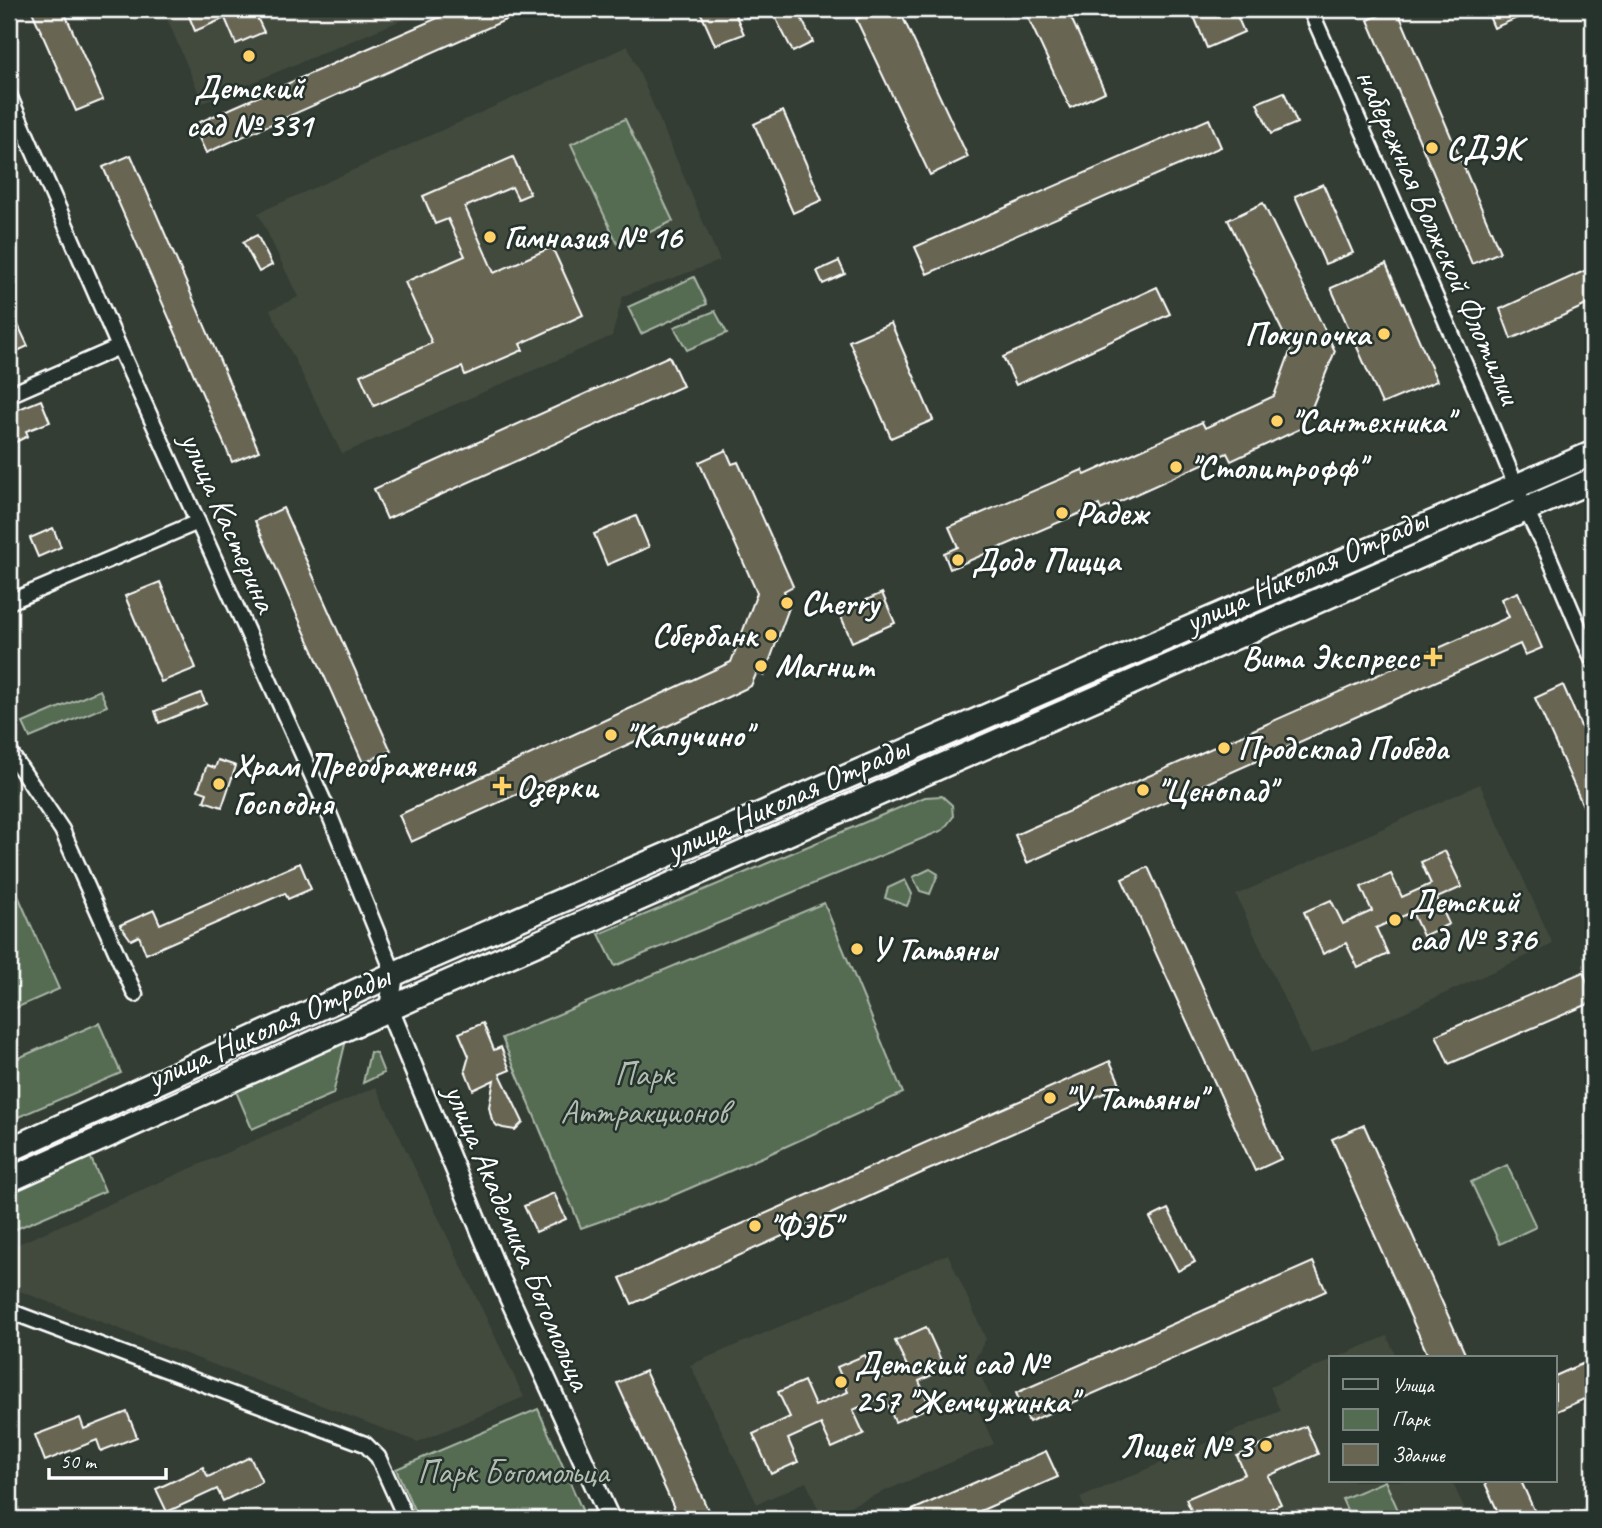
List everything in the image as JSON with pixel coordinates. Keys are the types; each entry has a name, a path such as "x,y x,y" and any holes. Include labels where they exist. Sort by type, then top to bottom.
{"main road":[{"name":"улица Николая Отрады","path":"9,1150 394,974 1593,453"},
{"name":"улица Николая Отрады","path":"9,1180 389,1009 1593,480"}],"street":[{"name":"набережная Волжской Флотилии","path":"1310,9 1593,661"},
{"name":"улица Кастерина","path":"9,95 328,811 394,974"},
{"path":"9,395 119,347"},
{"path":"9,601 198,522"},
{"path":"9,751 62,830 135,994"},
{"path":"389,1009 394,974"},
{"name":"улица Академика Богомольца","path":"389,1009 502,1280 610,1519"},
{"path":"9,1310 365,1444 378,1457 406,1519"}],"shaded area":[{"name":"Детский сад № 331","path":"163,9 428,9 203,103"},
{"name":"Гимназия № 16","path":"628,46 720,261 623,296 612,336 342,454 270,310 298,297 258,213"},
{"name":"Детский сад № 376","path":"1480,784 1553,944 1310,1055 1236,895"},
{"path":"376,1087 524,1397 418,1442 9,1287 9,1248"},
{"name":"Детский сад № 257 \"Жемчужинка\"","path":"948,1254 986,1339 974,1361 991,1398 976,1405 994,1444 822,1518 806,1482 757,1504 690,1365"},
{"path":"1387,1336 1396,1356 1340,1356"},
{"name":"Лицей № 3","path":"1329,1361 1329,1482 1452,1482 1469,1519 1090,1519 1080,1498 1280,1411 1270,1387"}],"green space":[{"path":"625,119 673,221 619,247 571,144"},
{"path":"694,277 707,304 641,334 628,307"},
{"path":"715,311 727,333 687,350 674,327"},
{"path":"100,690 107,706 30,738 23,723"},
{"path":"942,796 952,805 953,817 943,830 615,966 599,934 925,797"},
{"path":"930,869 938,874 930,894 920,891 913,877"},
{"path":"9,875 59,989 9,1011"},
{"path":"905,880 912,894 907,906 885,898 888,888"},
{"name":"Парк Аттракционов","path":"824,903 903,1093 667,1198 581,1228 502,1038"},
{"path":"99,1023 121,1073 16,1118 9,1101 9,1062"},
{"path":"346,1040 333,1094 252,1129 235,1089"},
{"path":"370,1052 376,1053 384,1073 363,1083"},
{"path":"90,1156 105,1191 9,1232 9,1191"},
{"path":"1507,1165 1536,1227 1500,1244 1471,1182"},
{"name":"Парк Богомольца","path":"538,1409 586,1519 418,1519 396,1469"},
{"path":"1385,1482 1402,1519 1351,1519 1342,1499"}],"building":[{"path":"31,9 63,9 103,100 76,111"},
{"path":"186,9 253,9 264,32 236,44 225,18 195,31"},
{"path":"458,9 530,9 206,153 193,125"},
{"path":"699,9 733,9 744,34 715,45"},
{"path":"771,9 797,9 813,42 793,52"},
{"path":"878,9 899,9 968,157 930,175 856,19"},
{"path":"1024,9 1067,9 1105,92 1070,108"},
{"path":"1191,9 1234,9 1244,32 1207,48"},
{"path":"1397,9 1500,252 1472,264 1368,20"},
{"path":"1486,9 1538,9 1494,28"},
{"path":"1284,92 1297,123 1271,134 1257,103"},
{"path":"783,111 822,200 793,213 754,124"},
{"path":"1209,119 1221,147 927,274 915,247"},
{"path":"131,155 259,451 232,462 103,167"},
{"path":"513,157 530,194 518,199 512,187 465,207 494,273 552,247 583,315 520,344 523,350 465,375 462,367 374,406 360,375 432,343 405,282 465,256 448,219 435,224 423,196"},
{"path":"1323,184 1353,253 1325,264 1295,196"},
{"path":"1263,203 1335,351 1304,427 1231,461 1227,453 1101,510 1099,505 950,569 944,553 958,547 949,527 1082,470 1085,475 1202,422 1205,428 1274,396 1291,349 1228,220"},
{"path":"257,235 272,265 259,272 243,242"},
{"path":"839,261 845,274 823,284 817,271"},
{"name":"Покупочка","path":"1386,264 1437,381 1382,404 1331,288"},
{"path":"1593,267 1593,302 1511,339 1500,309"},
{"path":"1157,287 1170,314 1016,385 1003,357"},
{"path":"9,306 28,346 9,355"},
{"path":"891,323 933,420 891,438 849,341"},
{"path":"669,356 683,386 387,519 374,489"},
{"path":"41,400 50,422 26,431 28,436 14,443 9,432 9,413"},
{"path":"726,450 732,464 738,462 793,586 784,591 790,605 764,676 757,672 751,686 411,842 399,815 731,662 757,593 699,462"},
{"path":"283,508 391,751 363,763 255,521"},
{"path":"636,516 649,547 607,565 594,534"},
{"path":"53,528 61,547 38,557 30,538"},
{"path":"160,582 196,668 161,682 125,596"},
{"path":"1518,592 1542,648 1525,655 1520,644 1027,863 1015,835 1509,617 1501,599"},
{"path":"882,593 895,623 852,642 839,612"},
{"path":"1563,685 1593,754 1593,828 1535,698"},
{"path":"201,693 206,704 159,723 155,711"},
{"name":"Храм Преображения Господня","path":"218,760 236,766 222,807 204,801 207,793 198,790 207,765 215,768"},
{"path":"1445,851 1462,887 1437,898 1449,924 1423,936 1412,912 1376,928 1388,954 1358,968 1346,943 1323,954 1304,912 1331,900 1343,924 1372,911 1361,887 1391,874 1402,897 1431,884 1421,862"},
{"path":"300,863 311,889 288,899 285,893 146,954 139,936 131,940 120,925 154,910 160,924"},
{"path":"1148,867 1281,1159 1255,1171 1122,879"},
{"path":"1583,972 1593,1002 1449,1064 1436,1035"},
{"path":"483,1023 494,1050 501,1047 510,1070 500,1074 523,1122 515,1130 497,1126 492,1120 489,1107 494,1080 473,1090 465,1070 469,1056 459,1033"},
{"path":"1110,1061 1121,1086 632,1304 620,1278"},
{"path":"1364,1125 1466,1356 1428,1356 1332,1139"},
{"path":"554,1193 566,1219 536,1232 524,1206"},
{"path":"1168,1209 1195,1262 1178,1271 1150,1218"},
{"path":"1313,1262 1326,1291 1029,1422 1016,1393"},
{"path":"926,1327 945,1369 919,1381 930,1407 895,1422 884,1396 853,1410 864,1434 832,1448 821,1424 788,1439 798,1462 771,1474 753,1434 790,1417 778,1392 804,1381 815,1406 848,1392 837,1367 865,1355 876,1380 907,1366 895,1341"},
{"path":"1593,1359 1593,1395 1556,1412 1556,1376"},
{"path":"645,1371 712,1519 679,1519 617,1383"},
{"path":"127,1412 137,1437 101,1451 97,1440 45,1461 35,1435 80,1418 84,1429"},
{"path":"1306,1426 1318,1454 1268,1476 1281,1504 1265,1511 1269,1519 1195,1519 1186,1499 1245,1474 1237,1456"},
{"path":"1046,1451 1058,1477 962,1519 892,1519"},
{"path":"250,1457 262,1482 223,1501 217,1489 167,1512 156,1489 203,1467 208,1477"},
{"path":"1484,1482 1521,1482 1538,1519 1501,1519"}],"place":[{"name":"Детский сад № 331","path":"249,56"},
{"name":"СДЭК","path":"1432,148"},
{"name":"Гимназия № 16","path":"490,237"},
{"name":"Покупочка","path":"1384,334"},
{"name":"\"Сантехника\"","path":"1277,421"},
{"name":"\"Столитрофф\"","path":"1176,467"},
{"name":"Радеж","path":"1062,513"},
{"name":"Додо Пицца","path":"958,560"},
{"name":"Cherry","path":"787,603"},
{"name":"Сбербанк","path":"771,635"},
{"name":"Вита Экспресс","path":"1433,657"},
{"name":"Магнит","path":"761,666"},
{"name":"\"Капучино\"","path":"611,735"},
{"name":"Продсклад Победа","path":"1224,748"},
{"name":"Храм Преображения Господня","path":"219,784"},
{"name":"Озерки","path":"502,786"},
{"name":"\"Ценопад\"","path":"1143,790"},
{"name":"Детский сад № 376","path":"1395,920"},
{"name":"У Татьяны","path":"857,949"},
{"name":"\"У Татьяны\"","path":"1050,1098"},
{"name":"\"ФЭБ\"","path":"755,1226"},
{"name":"Детский сад № 257 \"Жемчужинка\"","path":"841,1382"},
{"name":"Лицей № 3","path":"1266,1446"}]}
